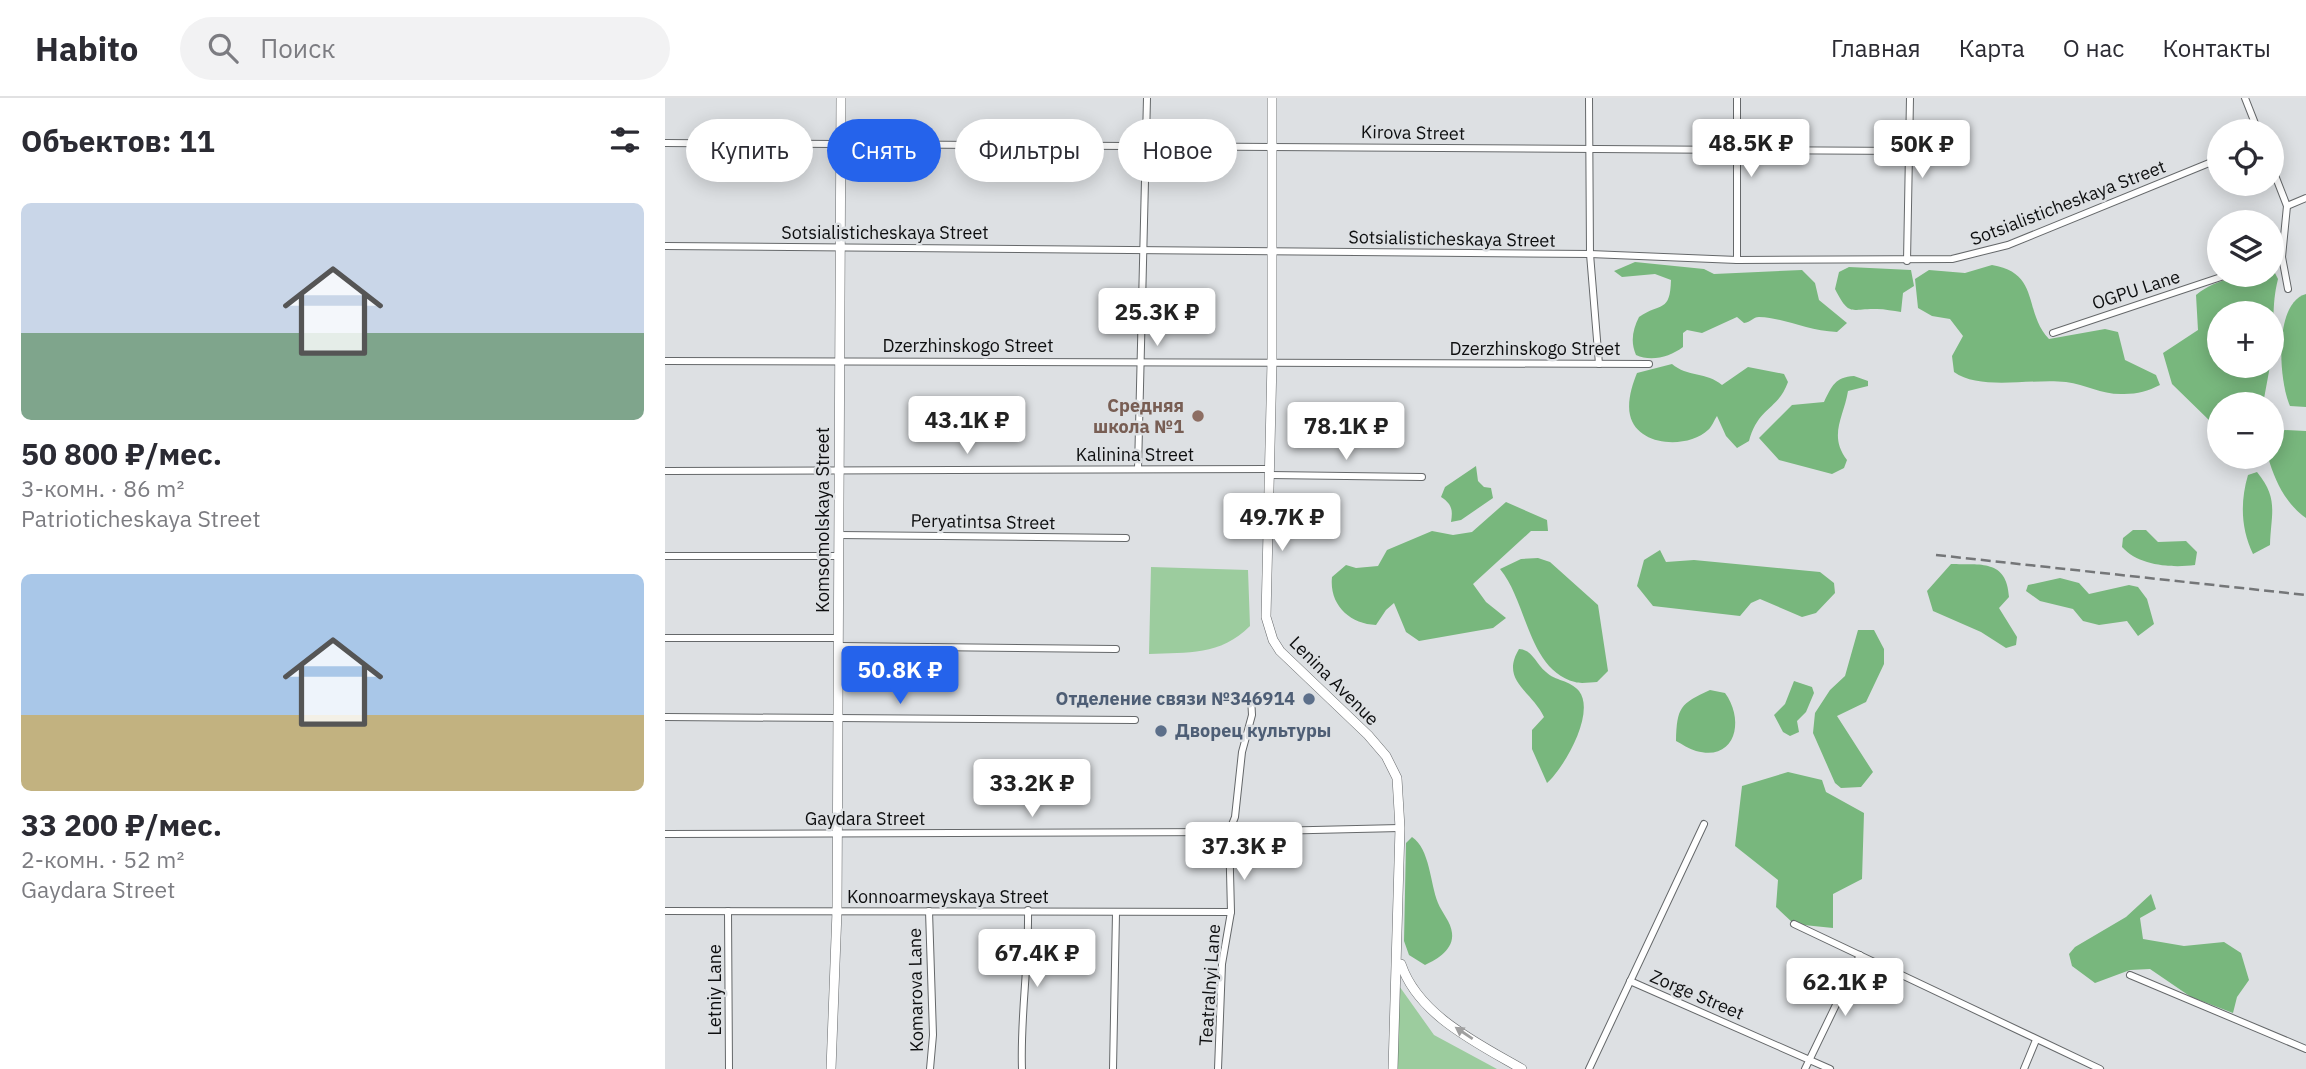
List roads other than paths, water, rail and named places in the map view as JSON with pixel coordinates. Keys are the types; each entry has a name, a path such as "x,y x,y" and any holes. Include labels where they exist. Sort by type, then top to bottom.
{"main road":[{"name":"Komsomolskaya Street","path":"841,98 841,119"},
{"name":"Lenina Avenue","path":"1272,98 1272,361 1266,617 1273,640 1386,756 1397,778 1400,828 1393,1069"},
{"name":"Komsomolskaya Street","path":"831,1069 837,911 841,182"},
{"path":"1398,956 1417,998 1522,1069"}],"street":[{"path":"1147,98 1147,119"},
{"path":"1588,98 1590,254 1599,364"},
{"path":"1737,98 1737,260"},
{"path":"1907,261 1910,98"},
{"path":"2245,98 2253,119"},
{"name":"Kirova Street","path":"665,143 827,142"},
{"name":"Kirova Street","path":"941,143 1118,146"},
{"name":"Kirova Street","path":"1237,145 1909,151"},
{"name":"Sotsialisticheskaya Street","path":"665,246 1590,254 1737,260 1907,261 1979,255 2207,164"},
{"path":"1139,469 1146,182"},
{"path":"2283,196 2287,206 2284,237"},
{"path":"2287,206 2306,198"},
{"path":"2284,268 2288,289"},
{"name":"OGPU Lane","path":"2053,333 2207,282"},
{"name":"Dzerzhinskogo Street","path":"665,361 1649,364"},
{"name":"Kalinina Street","path":"665,471 1139,469 1422,477"},
{"name":"Peryatintsa Street","path":"839,535 1126,538"},
{"path":"665,556 839,556"},
{"path":"665,638 1117,649"},
{"name":"Teatralnyi Lane","path":"1218,1069 1222,964 1231,912 1229,832 1235,817 1242,752 1252,715 1251,697"},
{"path":"665,717 1135,720"},
{"path":"1589,1069 1704,824"},
{"name":"Gaydara Street","path":"665,834 1229,832 1400,828"},
{"name":"Konnoarmeyskaya Street","path":"665,911 1231,912"},
{"name":"Letniy Lane","path":"728,911 729,1069"},
{"name":"Komarova Lane","path":"929,911 933,1035 930,1069"},
{"path":"1021,1069 1021,1014 1029,949 1028,911"},
{"path":"1113,1069 1116,913"},
{"path":"1794,923 2099,1069"},
{"path":"1805,1069 1860,955"},
{"path":"2130,975 2306,1048"},
{"name":"Zorge Street","path":"1630,981 1830,1069"},
{"path":"2024,1069 2036,1040"}],"railway":[{"path":"1936,555 2306,595"}],"place":[{"name":"Средняя школа №1","path":"1198,416"},
{"name":"Отделение связи №346914","path":"1309,699"},
{"name":"Дворец культуры","path":"1161,731"}]}
